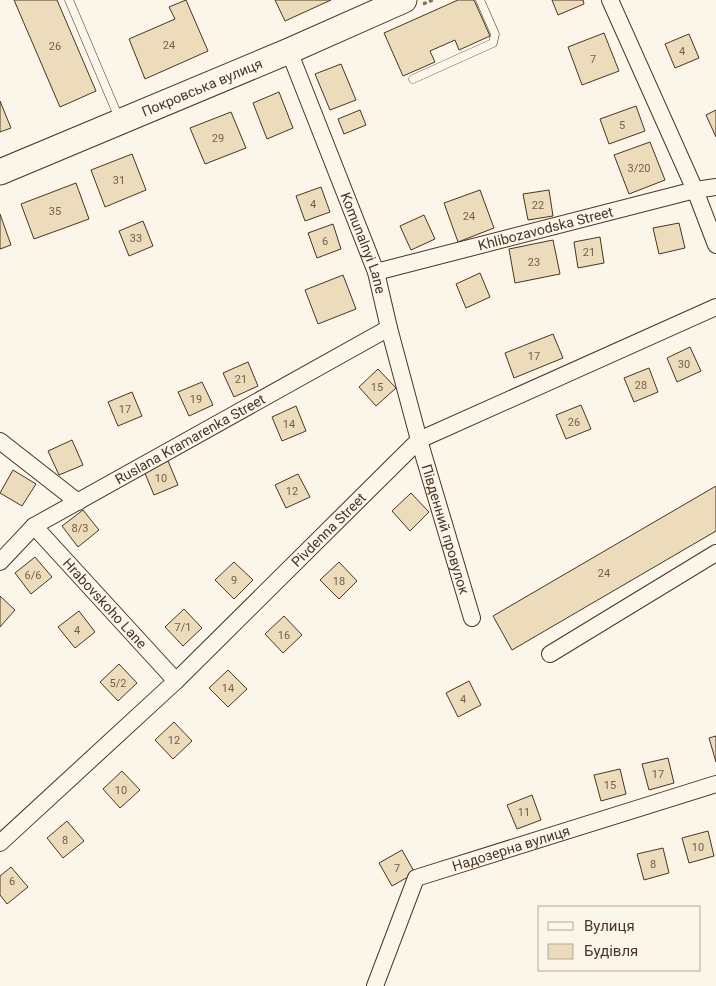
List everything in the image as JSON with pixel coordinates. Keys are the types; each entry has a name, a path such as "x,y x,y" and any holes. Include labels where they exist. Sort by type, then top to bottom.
{"main road":[{"name":"Покровська вулиця","path":"0,172 289,51 400,1"}],"street":[{"path":"610,0 695,190 716,245"},
{"name":"Komunalnyi Lane","path":"289,51 376,272 419,440"},
{"name":"Khlibozavodska Street","path":"376,272 695,190 716,187"},
{"name":"Pivdenna Street","path":"0,843 176,681 419,440 716,307"},
{"name":"Ruslana Kramarenka Street","path":"0,562 34,526 389,328"},
{"name":"Південний провулок","path":"419,440 472,618"},
{"path":"0,441 78,502"},
{"name":"Hrabovskoho Lane","path":"34,526 176,681"},
{"path":"550,654 716,553"},
{"name":"Надозерна вулиця","path":"375,986 416,878 716,784"}],"lane":[{"path":"69,0 121,122"},
{"path":"413,79 493,43 495,34 480,0"}],"building":[{"path":"14,0 57,0 96,91 60,107"},
{"path":"186,0 208,51 145,79 129,39 175,19 169,7"},
{"path":"275,0 331,0 285,21"},
{"path":"458,0 474,0 490,36 459,50 455,40 430,51 435,62 403,76 384,33"},
{"path":"552,0 583,0 584,4 558,15"},
{"path":"604,33 619,71 582,85 568,47"},
{"path":"689,34 699,58 675,68 665,44"},
{"path":"341,64 356,100 330,110 315,74"},
{"path":"279,92 293,128 267,139 253,103"},
{"path":"0,101 11,128 0,132"},
{"path":"636,106 645,131 609,144 600,119"},
{"path":"360,110 366,125 344,134 338,119"},
{"path":"716,110 716,137 706,115"},
{"path":"231,112 246,148 205,164 190,128"},
{"path":"650,142 665,180 629,194 614,155"},
{"path":"132,154 146,190 105,207 91,170"},
{"path":"76,183 89,219 34,239 21,204"},
{"path":"321,187 330,212 305,221 296,196"},
{"path":"480,190 494,228 458,242 444,203"},
{"path":"549,190 553,216 528,220 523,194"},
{"path":"0,214 11,245 0,249"},
{"path":"424,215 435,239 411,250 400,226"},
{"path":"143,221 153,246 129,256 119,231"},
{"path":"679,223 685,248 659,254 653,228"},
{"path":"333,224 341,249 317,258 308,233"},
{"path":"600,237 604,263 578,268 574,242"},
{"path":"553,240 560,274 515,283 509,249"},
{"path":"480,273 490,297 466,308 456,284"},
{"path":"343,275 356,309 318,324 305,290"},
{"path":"553,334 563,358 514,378 505,353"},
{"path":"690,347 701,371 677,382 667,358"},
{"path":"248,362 258,386 234,397 223,373"},
{"path":"649,368 658,392 634,402 624,378"},
{"path":"378,369 396,388 376,406 359,387"},
{"path":"202,382 213,405 189,416 178,392"},
{"path":"132,392 142,416 118,426 108,402"},
{"path":"581,405 591,429 566,439 556,415"},
{"path":"296,406 306,431 282,441 272,417"},
{"path":"72,440 83,465 59,475 48,451"},
{"path":"168,461 178,485 154,495 144,471"},
{"path":"13,470 36,484 22,506 0,493"},
{"path":"298,474 310,497 286,508 275,485"},
{"path":"716,486 716,531 512,650 493,616"},
{"path":"411,493 429,512 410,531 392,511"},
{"path":"83,510 99,530 78,547 62,526"},
{"path":"35,557 52,577 31,594 15,573"},
{"path":"234,562 253,580 234,599 215,580"},
{"path":"339,562 357,581 339,599 320,580"},
{"path":"0,596 15,610 0,627"},
{"path":"184,609 202,628 183,646 165,627"},
{"path":"79,611 95,632 75,648 58,627"},
{"path":"284,616 302,635 283,653 265,634"},
{"path":"119,664 137,683 118,701 100,682"},
{"path":"228,670 247,689 228,707 209,688"},
{"path":"469,681 481,705 458,717 446,693"},
{"path":"174,722 192,741 173,759 155,740"},
{"path":"716,736 716,762 709,738"},
{"path":"668,758 674,783 649,790 642,764"},
{"path":"620,769 626,794 601,801 594,775"},
{"path":"122,771 140,790 120,808 103,789"},
{"path":"532,795 541,820 517,829 507,805"},
{"path":"67,821 84,841 63,858 47,838"},
{"path":"708,831 714,856 689,863 682,838"},
{"path":"663,848 669,873 644,880 637,854"},
{"path":"402,850 415,873 392,886 379,863"},
{"path":"11,867 28,887 7,904 0,895 0,876"}]}
